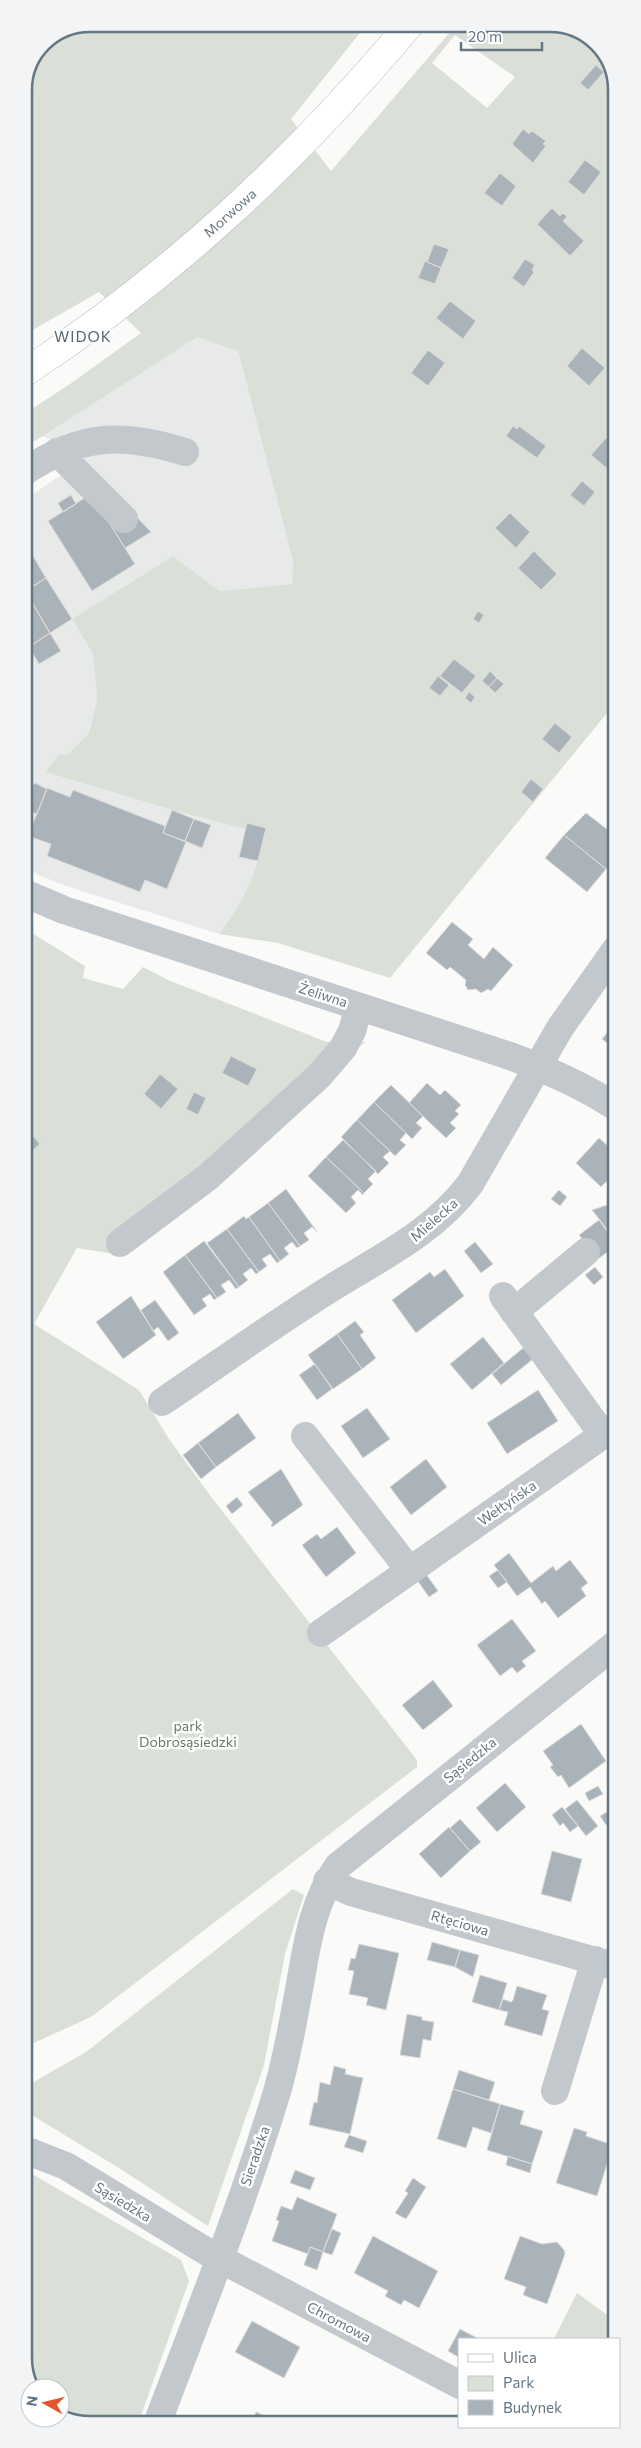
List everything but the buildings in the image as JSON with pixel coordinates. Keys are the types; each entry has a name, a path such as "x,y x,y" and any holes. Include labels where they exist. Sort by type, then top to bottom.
{"main road":[{"name":"Morwowa","path":"32,367 118,308 215,228 320,128 402,33"}],"street":[{"path":"32,467 63,449 116,439 163,445 184,452"},
{"path":"63,449 124,519"},
{"name":"Żeliwna","path":"32,896 64,910 538,1067 608,1102"},
{"name":"Mielecka","path":"162,1402 331,1288 392,1254 444,1215 470,1184 560,1028 608,960"},
{"path":"120,1243 208,1177 319,1076 343,1048 352,1031 359,1007"},
{"name":"Wełtyńska","path":"586,1252 509,1304 608,1428"},
{"name":"Wełtyńska","path":"321,1633 608,1431"},
{"path":"305,1436 410,1570"},
{"name":"Sąsiedzka","path":"328,1881 338,1866 608,1651"},
{"name":"Rtęciowa","path":"328,1881 352,1892 606,1964 556,2091"},
{"name":"Sieradzka","path":"160,2415 219,2258 276,2095 288,2050 307,1945 319,1897 328,1881"},
{"name":"Sąsiedzka","path":"32,2153 66,2166 219,2258"},
{"name":"Chromowa","path":"219,2258 458,2384"}],"shaded area":[{"path":"197,336 238,351 293,561 292,584 220,591 173,556 72,619 93,654 97,699 89,733 67,755 60,754 45,772 172,810 245,829 247,823 266,828 256,873 238,909 219,934 69,887 38,875 32,870 32,495 81,462 69,446 41,436"}],"green space":[{"path":"90,32 360,33 291,119 331,171 449,33 562,34 583,42 601,61 607,79 608,90 608,712 390,978 278,943 219,934 237,909 250,884 259,858 266,828 247,823 245,829 172,810 45,772 60,754 67,755 89,733 97,699 93,654 72,619 173,556 220,591 292,584 293,561 238,351 197,337 32,443 32,409 141,333 99,292 32,330 32,90 37,68 42,58 49,49 68,37","holes":["455,35 515,77 487,108 432,63"]},
{"name":"park Dobrosąsiedzki","path":"32,933 85,966 83,978 123,989 143,967 168,980 327,1042 341,1039 365,1042 121,1255 77,1248 34,1324 139,1390 169,1439 212,1498 417,1760 417,1767 91,2017 32,2044"},
{"path":"293,1889 304,1895 285,1954 264,2065 208,2226 119,2168 32,2115 32,2083 86,2052"},
{"path":"32,2174 181,2260 189,2281 141,2415 79,2414 70,2412 70,2378 36,2378 34,2369 32,2358"},
{"path":"577,2293 608,2315 608,2338 554,2338"}],"district":[{"name":"WIDOK","path":"83,337"}]}
